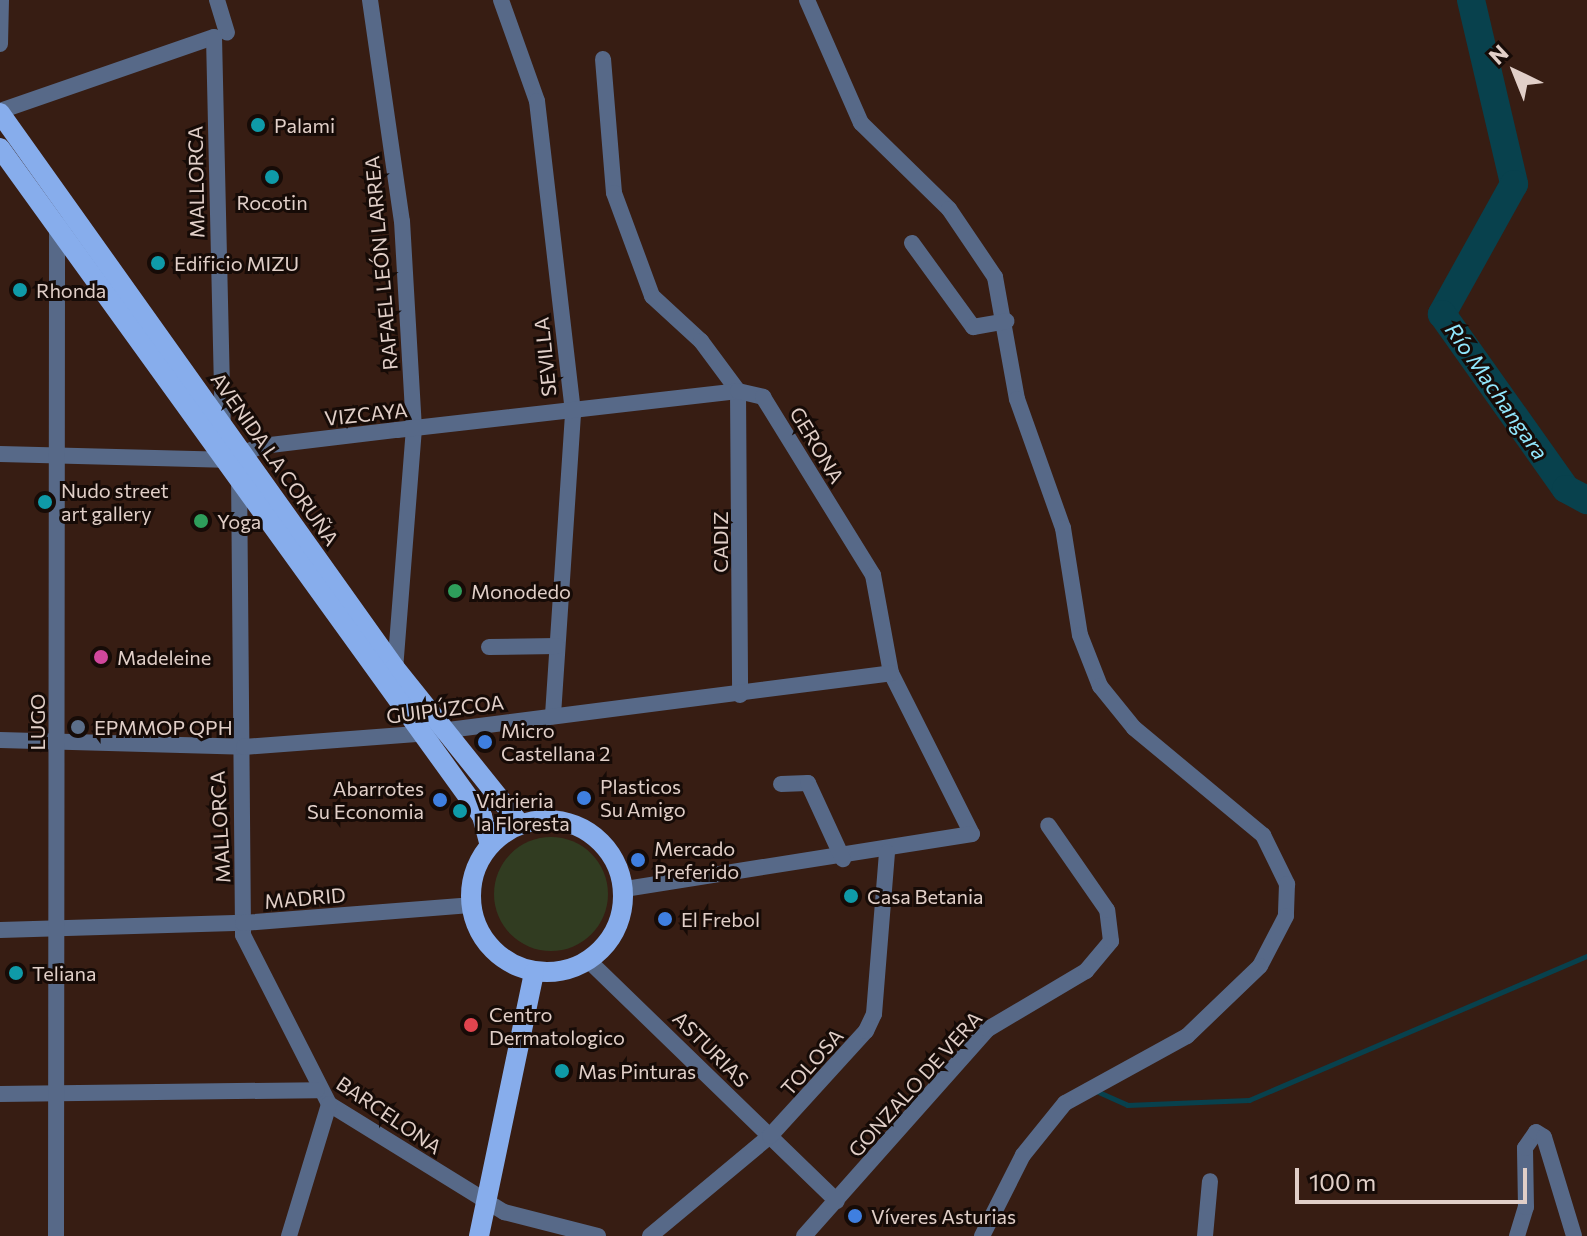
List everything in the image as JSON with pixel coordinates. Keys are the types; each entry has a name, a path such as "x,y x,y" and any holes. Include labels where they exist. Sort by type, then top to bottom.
{"main road":[{"name":"AVENIDA LA CORUÑA","path":"0,112 244,451 395,668 520,824"},
{"path":"0,148 417,734 482,816 490,845"},
{"path":"557,820 595,836 614,860 624,889 621,917 589,961 534,973 490,948 470,905 474,873 490,845 520,824 557,820"},
{"path":"479,1236 534,973"}],"street":[{"path":"0,44 1,0"},
{"name":"MALLORCA","path":"217,0 221,35 223,422"},
{"name":"RAFAEL LEÓN LARREA","path":"370,0 402,221 414,428 395,668"},
{"name":"SEVILLA","path":"501,0 537,101 573,414 553,716"},
{"path":"807,0 861,123 968,231 995,277 1006,321 1017,399 1063,528 1088,662 1134,728 1263,835 1278,857 1287,900 1277,943 1208,1018 1167,1049 1086,1087 1047,1122 982,1236"},
{"path":"0,112 221,35"},
{"name":"GERONA","path":"603,59 614,193 652,296 701,341 738,391 770,405 867,564 891,673 972,834 887,853"},
{"path":"57,231 75,218"},
{"name":"LUGO","path":"56,1236 56,740 60,456 57,231"},
{"path":"912,243 973,327 1006,321"},
{"name":"VIZCAYA","path":"0,454 223,460 244,451 414,428 573,414 738,391"},
{"name":"CADIZ","path":"738,391 740,695"},
{"name":"MALLORCA","path":"244,451 237,479 237,746 243,923 317,1090"},
{"path":"489,647 557,646"},
{"name":"GUIPÚZCOA","path":"0,740 237,746 417,734 740,695 891,673"},
{"path":"781,784 808,783 843,859"},
{"name":"GONZALO DE VERA","path":"804,1236 988,1029 1086,971 1111,941 1107,910 1048,825"},
{"path":"624,889 887,853"},
{"name":"TOLOSA","path":"650,1236 770,1136 874,1014 887,853"},
{"name":"MADRID","path":"0,930 243,923 470,905"},
{"name":"ASTURIAS","path":"589,961 837,1201"},
{"name":"BARCELONA","path":"0,1094 317,1090 329,1104 488,1202 598,1236"},
{"path":"289,1236 329,1104"},
{"path":"1517,1236 1526,1207 1525,1148 1536,1132 1544,1137 1574,1236"},
{"path":"1205,1236 1210,1181"}],"green space":[{"path":"551,837 573,842 591,854 603,872 608,894 603,916 591,934 573,946 551,951 529,946 511,934 499,916 494,894 499,872 511,854 529,842"}],"waterway":[{"name":"Río Machangara","path":"1471,0 1514,184 1442,314 1566,489 1587,500"},
{"path":"1094,1090 1127,1105 1249,1100 1587,956"}],"place":[{"name":"Palami","path":"258,125"},
{"name":"Rocotin","path":"272,177"},
{"name":"Edificio MIZU","path":"158,263"},
{"name":"Rhonda","path":"20,290"},
{"name":"Nudo street art gallery","path":"45,502"},
{"name":"Yoga","path":"201,521"},
{"name":"Monodedo","path":"455,591"},
{"name":"Madeleine","path":"101,657"},
{"name":"EPMMOP QPH","path":"78,727"},
{"name":"Micro Castellana 2","path":"485,742"},
{"name":"Plasticos Su Amigo","path":"584,798"},
{"name":"Abarrotes Su Economia","path":"440,800"},
{"name":"Vidrieria la Floresta","path":"460,811"},
{"name":"Mercado Preferido","path":"638,860"},
{"name":"Casa Betania","path":"851,896"},
{"name":"El Frebol","path":"665,919"},
{"name":"Teliana","path":"16,973"},
{"name":"Centro Dermatologico","path":"471,1025"},
{"name":"Mas Pinturas","path":"562,1071"},
{"name":"Víveres Asturias","path":"855,1216"}]}
